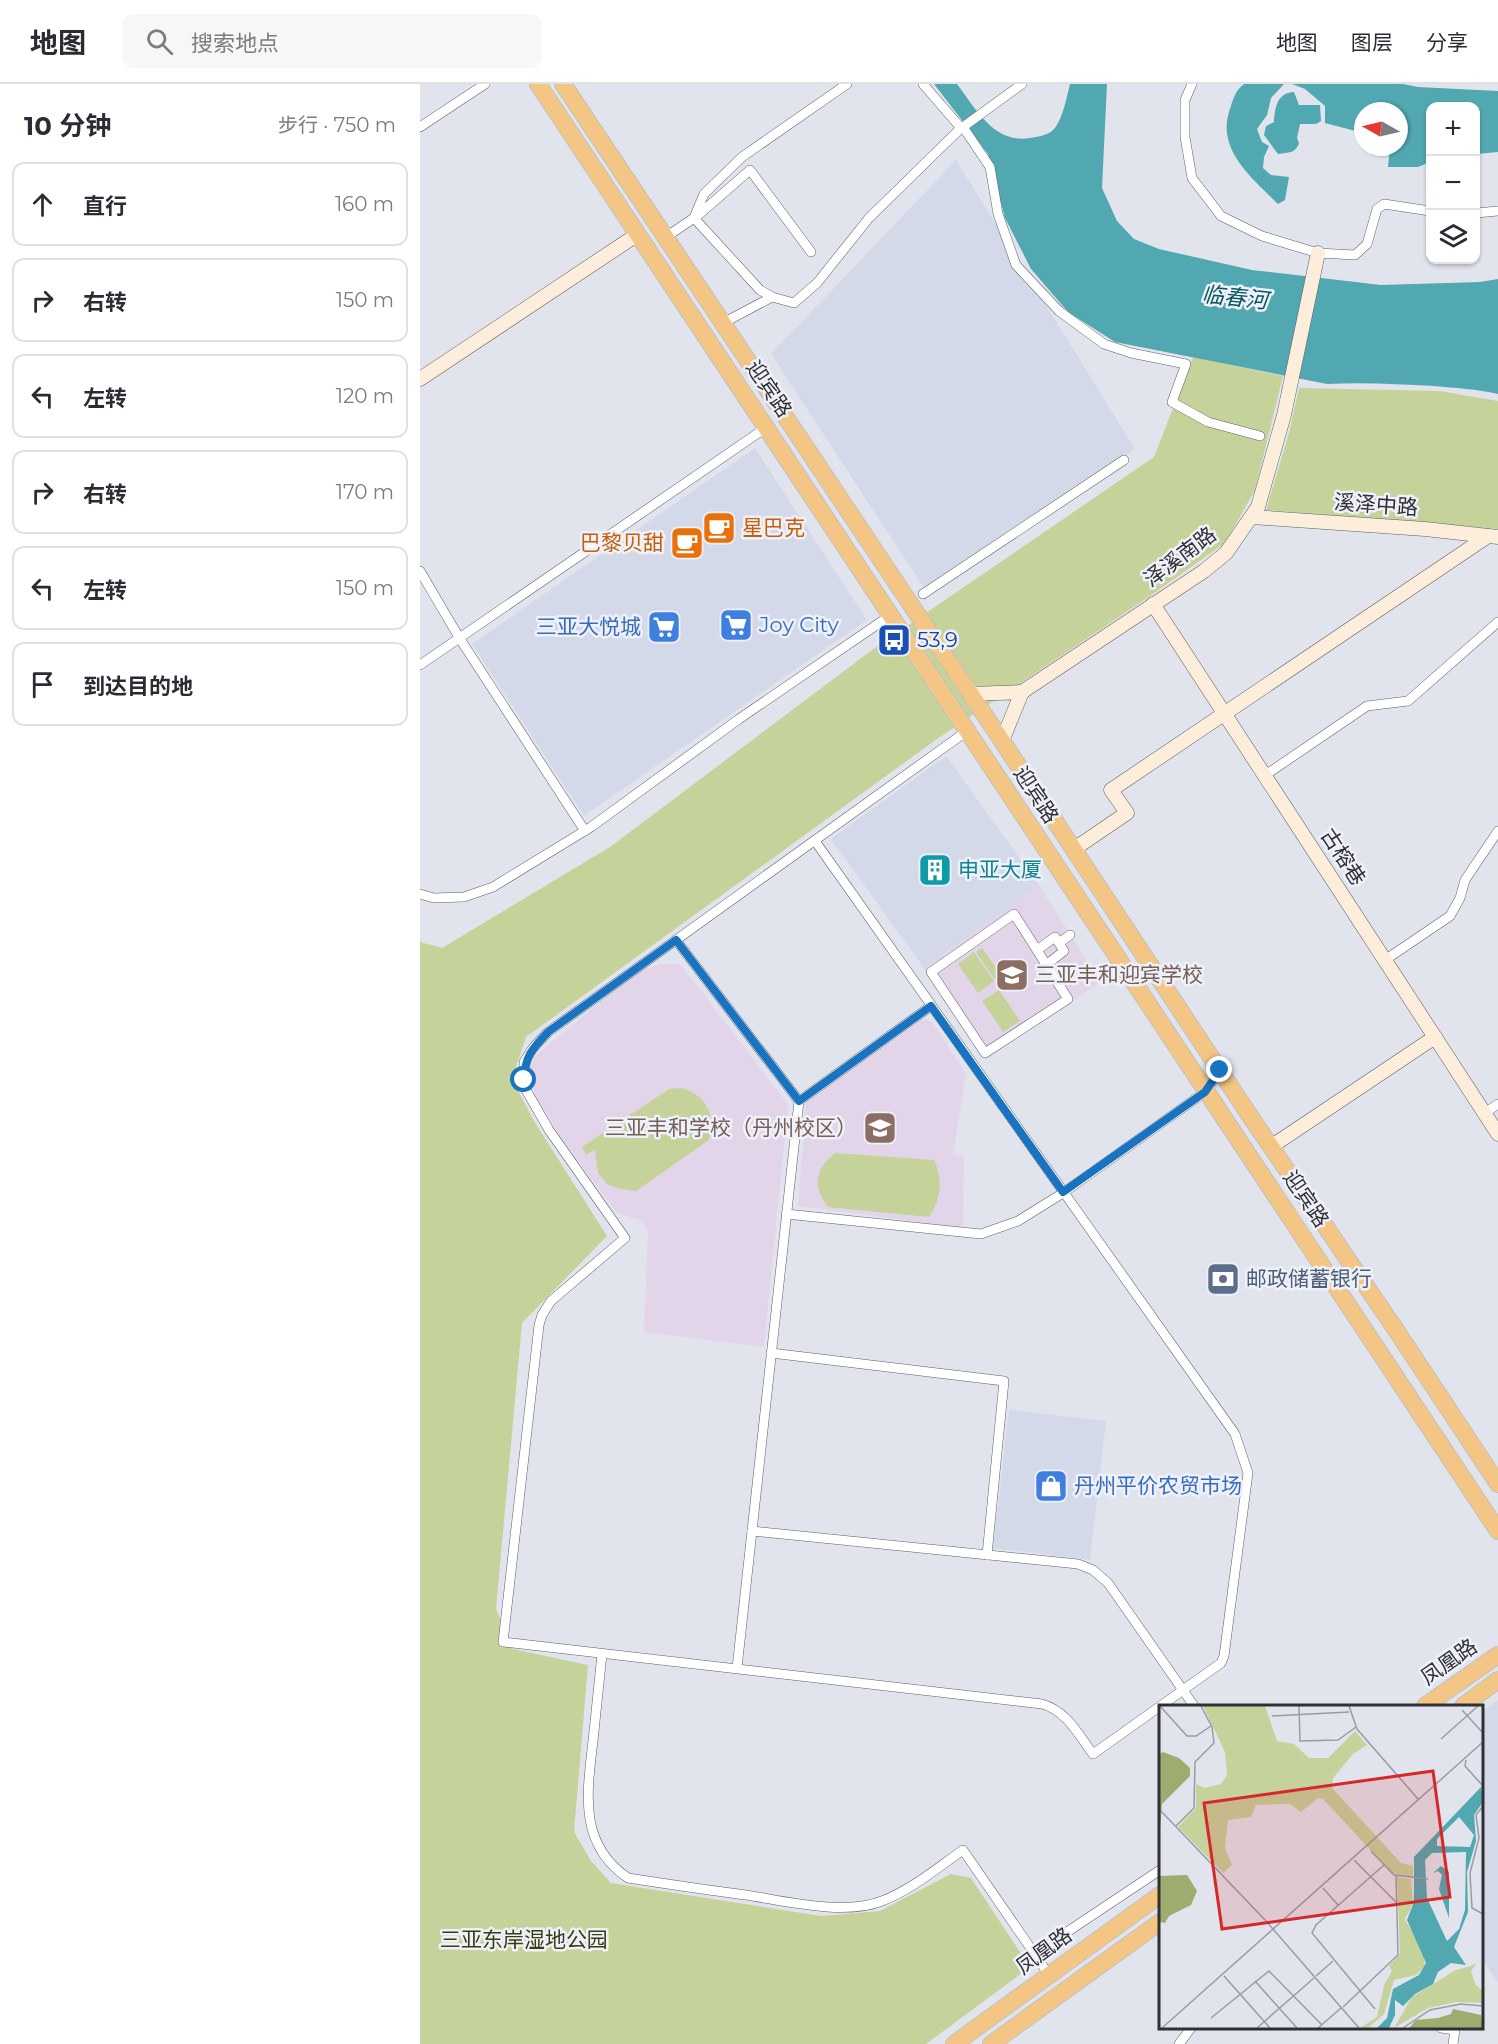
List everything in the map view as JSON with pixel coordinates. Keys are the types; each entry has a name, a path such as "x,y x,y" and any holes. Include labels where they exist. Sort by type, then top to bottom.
{"highway":[{"name":"迎宾路","path":"538,84 1498,1531"},
{"name":"迎宾路","path":"563,84 1498,1485"},
{"path":"1187,1064 1208,1050"},
{"path":"1205,1092 1230,1104 1252,1119"},
{"path":"1231,1130 1238,1118 1252,1119"},
{"name":"凤凰路","path":"1428,1705 1498,1655"},
{"name":"凤凰路","path":"1466,1705 1498,1680"},
{"name":"凤凰路","path":"954,2044 1159,1896"},
{"name":"凤凰路","path":"991,2044 1159,1923"}],"street":[{"path":"420,127 485,84"},
{"path":"694,218 704,194 742,157 847,84"},
{"path":"923,84 962,127 990,166 998,214 1016,265 1059,311 1104,344 1131,353 1186,364 1172,402 1208,422 1260,436"},
{"path":"694,218 760,290 772,297 794,303 817,283 869,218 962,127 1022,84"},
{"path":"1192,84 1185,99 1185,137 1192,178 1221,216 1262,236 1318,253 1355,255 1367,243 1377,209 1384,204 1426,210"},
{"path":"742,157 811,252"},
{"path":"666,237 694,218 750,170"},
{"path":"1480,213 1498,211"},
{"path":"420,379 638,234"},
{"name":"泽溪南路","path":"1022,692 1204,571 1226,553 1252,517 1266,483 1288,398 1318,253"},
{"path":"723,323 772,297"},
{"path":"420,665 767,428"},
{"path":"923,594 1124,460"},
{"name":"溪泽中路","path":"1252,517 1425,529 1494,538"},
{"path":"1074,849 1127,813 1111,790 1494,538"},
{"path":"420,571 460,639 585,831"},
{"name":"古榕巷","path":"1153,604 1498,1134"},
{"path":"420,894 434,898 464,897 493,887 585,831 739,719 891,615"},
{"path":"1264,776 1367,706 1408,701 1498,622"},
{"path":"971,694 1022,692 1002,741"},
{"path":"967,730 548,1032 524,1062 526,1090 549,1130 624,1238 551,1301 539,1325 503,1642 1042,1704 1054,1707 1067,1717 1093,1754 1159,1708"},
{"path":"1385,960 1450,916 1460,898 1465,880 1498,831"},
{"path":"815,841 1235,1434 1248,1473 1224,1656 1216,1668 1163,1705"},
{"path":"1014,914 1037,950 1068,999 983,1054 931,972 1014,914"},
{"path":"1059,943 1070,935"},
{"path":"1037,950 1056,937 1064,951 1046,964"},
{"path":"676,940 799,1101 736,1668"},
{"path":"799,1101 931,1006"},
{"path":"1272,1146 1435,1037"},
{"path":"786,1214 981,1234 1018,1221 1063,1192 1205,1092 1220,1070"},
{"path":"1485,1113 1498,1104"},
{"path":"771,1353 1004,1381 987,1555"},
{"path":"752,1531 1078,1564 1093,1570 1108,1583 1193,1705"},
{"path":"602,1654 587,1795 595,1841 613,1868 628,1878 782,1901 858,1907 880,1902 905,1891 963,1850 1049,1975"},
{"path":"1034,1954 1159,1871"},
{"path":"1179,2044 1190,2029"},
{"path":"1446,2029 1455,2031 1453,2044"}],"shaded area":[{"path":"956,160 1135,449 924,588 771,354"},
{"path":"755,448 867,620 584,816 472,644"},
{"path":"946,756 1039,885 924,968 831,839"},
{"name":"三亚丰和迎宾学校","path":"1039,885 1100,982 985,1060 924,968"},
{"path":"661,964 680,964 788,1104 764,1347 644,1332 648,1231 642,1221 617,1213 565,1143 536,1098 527,1063 635,973"},
{"name":"三亚丰和学校（丹州校区）","path":"924,1019 932,1022 966,1074 953,1155 964,1156 963,1228 798,1206 806,1101"},
{"path":"1009,1410 1106,1421 1090,1560 993,1548"},
{"path":"1498,1700 1498,1982 1483,1960 1483,1711"}],"green space":[{"name":"三亚东岸湿地公园","path":"1193,357 1283,376 1255,490 1225,543 937,739 526,1037 512,1079 534,1121 607,1236 522,1323 496,1609 513,1649 588,1665 574,1832 591,1861 611,1883 821,1916 880,1911 951,1874 971,1878 1030,1967 926,2044 420,2044 420,942 442,948 610,847 872,650 1154,457"},
{"path":"1299,388 1440,391 1498,401 1498,529 1266,510 1289,433"},
{"path":"982,948 1001,975 995,980 976,952"},
{"path":"974,952 994,981 978,993 958,964"},
{"path":"999,990 1020,1021 1003,1032 982,1001"},
{"path":"682,1088 698,1096 708,1108 711,1122 709,1140 636,1191 620,1189 607,1184 598,1173 595,1150 586,1155 582,1147 669,1089"},
{"path":"835,1153 934,1160 940,1182 936,1204 929,1217 828,1207 820,1192 818,1178 823,1165"}],"water":[{"name":"临春河","path":"934,84 957,84 979,114 996,130 1006,136 1030,138 1047,134 1056,127 1070,84 1107,84 1102,188 1117,221 1134,239 1159,249 1252,270 1381,285 1480,282 1498,279 1498,394 1434,386 1327,384 1115,342 1068,312 1031,269 1005,218 988,154"},
{"path":"1244,84 1284,84 1271,98 1267,115 1257,129 1262,142 1269,146 1264,157 1263,168 1271,175 1289,177 1285,200 1278,204 1248,174 1233,152 1228,139 1229,112 1236,93"},
{"path":"1292,84 1403,84 1418,87 1498,91 1498,152 1480,154 1480,102 1426,102 1426,164 1418,167 1388,167 1389,156 1408,156 1408,102 1354,102 1354,131 1325,123 1325,106 1305,89"},
{"path":"1294,92 1299,105 1320,105 1321,121 1316,124 1300,124 1297,138 1299,143 1296,149 1278,154 1264,135 1266,126 1274,122 1276,106 1280,98"}],"place":[{"name":"星巴克","path":"719,528"},
{"name":"巴黎贝甜","path":"687,543"},
{"name":"Joy City","path":"736,625"},
{"name":"三亚大悦城","path":"664,627"},
{"name":"53,9","path":"894,640"},
{"name":"申亚大厦","path":"935,870"},
{"name":"三亚丰和迎宾学校","path":"1012,975"},
{"name":"三亚丰和学校（丹州校区）","path":"880,1128"},
{"name":"邮政储蓄银行","path":"1223,1279"},
{"name":"丹州平价农贸市场","path":"1051,1486"}],"route":[{"path":"524,1080 524,1062 548,1032 676,940 799,1101 931,1006 1063,1192 1195,1100 1205,1092 1220,1070"}]}
